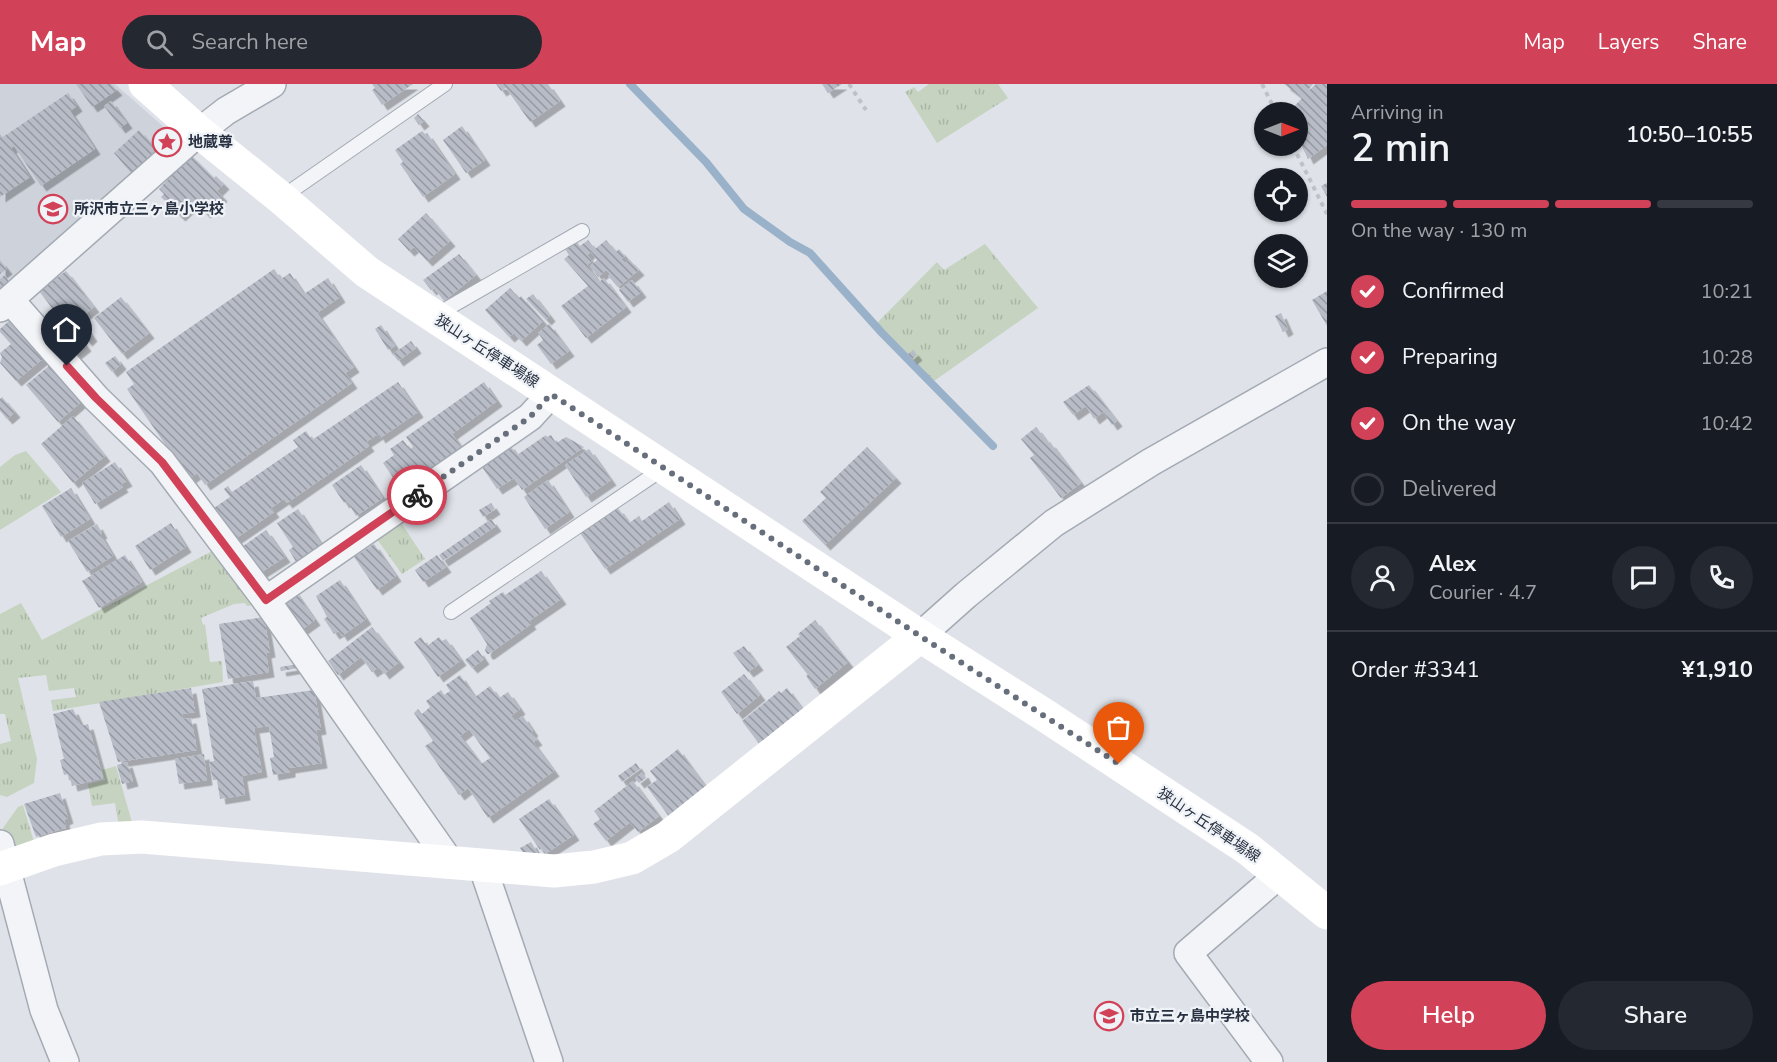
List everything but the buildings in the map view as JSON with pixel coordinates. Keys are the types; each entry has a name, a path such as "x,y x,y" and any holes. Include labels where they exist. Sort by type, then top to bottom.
{"main road":[{"name":"狭山ヶ丘停車場線","path":"145,84 367,272 1248,849 1327,913"},
{"path":"2,860 101,839 142,837 554,871 594,867 632,858 668,837 920,636"}],"street":[{"path":"272,84 226,111 199,132 5,304 162,462 266,600 450,862"},
{"path":"920,636 1054,523 1150,462 1327,362"},
{"path":"266,600 530,417 551,394"},
{"path":"2,860 44,1010 65,1062"},
{"path":"482,865 549,1062"},
{"path":"1269,1062 1188,953 1280,874"}],"lane":[{"path":"281,198 445,84"},
{"path":"434,316 582,231"},
{"path":"451,612 664,468"}],"path":[{"path":"849,84 866,110"},
{"path":"1262,84 1271,102"},
{"path":"1298,156 1327,214"}],"shaded area":[{"name":"所沢市立三ヶ島小学校","path":"0,84 115,84 165,128 153,143 166,157 0,297"}],"green space":[{"path":"929,84 998,84 1008,98 937,143 905,92 914,87 918,92"},
{"path":"985,244 1038,308 934,381 877,323 937,262 944,270"},
{"path":"26,451 61,492 0,530 0,467 15,455"},
{"path":"398,518 425,559 402,574 374,535"},
{"path":"218,548 259,604 247,606 245,603 234,604 201,618 203,625 205,624 210,662 222,661 223,682 53,711 51,700 76,697 74,688 49,691 46,675 18,678 37,759 34,783 7,797 0,795 0,744 11,741 5,714 0,714 0,614 21,603 42,640"},
{"path":"116,766 133,826 119,827 115,803 92,806 88,784 105,780 102,770"},
{"path":"23,805 35,845 18,851 8,846 3,828 18,807"}],"waterway":[{"path":"630,84 706,162 744,209 790,242 810,253 882,333 993,446"}],"way so far":[{"path":"417,495 530,417 551,394 1119,764"}],"place":[{"name":"地蔵尊","path":"167,142"},
{"name":"所沢市立三ヶ島小学校","path":"53,209"},
{"name":"市立三ヶ島中学校","path":"1109,1016"}],"route":[{"path":"67,366 96,398 162,462 266,600 417,495"}]}
